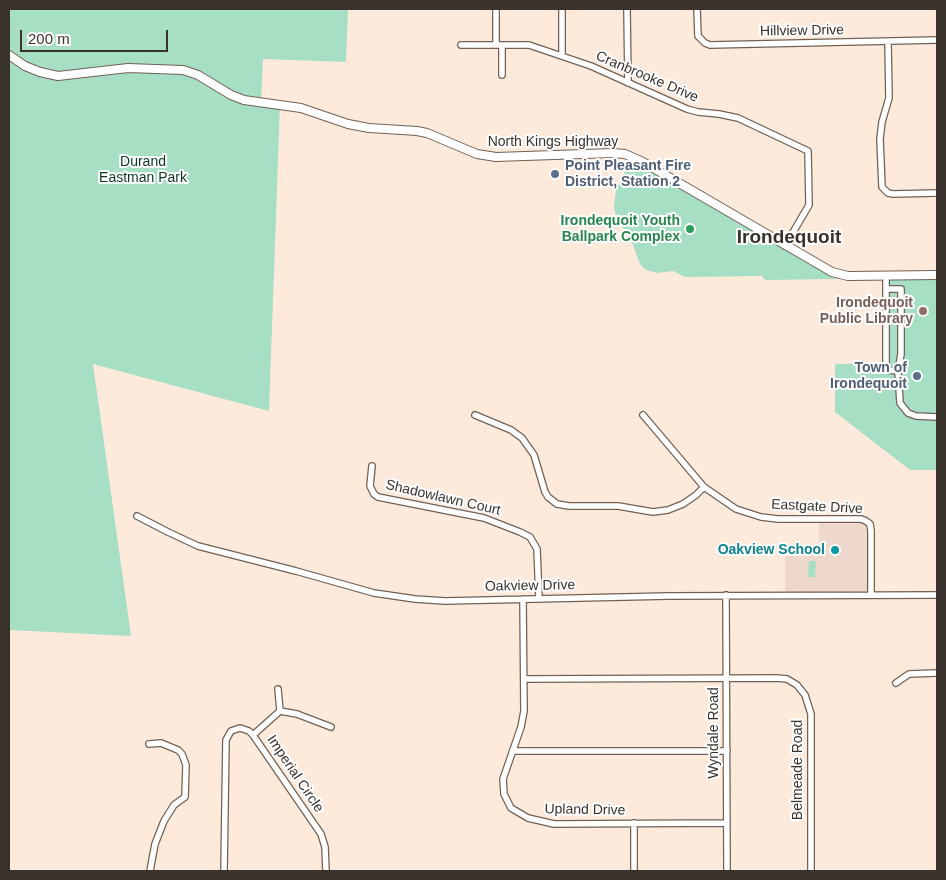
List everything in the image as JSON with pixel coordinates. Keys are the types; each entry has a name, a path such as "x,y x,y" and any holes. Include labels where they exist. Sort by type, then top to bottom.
{"street":[{"path":"496,9 502,76"},
{"path":"562,9 562,56"},
{"path":"627,9 628,83"},
{"name":"Hillview Drive","path":"697,9 698,36 710,45 937,40"},
{"path":"888,42 889,98 882,122 880,140 882,187 888,193 893,194 937,193"},
{"name":"Cranbrooke Drive","path":"461,45 529,45 591,66 687,110 738,118 808,151 809,205 785,246"},
{"name":"North Kings Highway","path":"9,54 25,66 58,76 128,68 183,70 198,75 230,95 244,100 301,108 348,124 369,128 417,130 477,154 496,157 626,154 836,274 848,276 937,275"},
{"path":"886,275 886,370 898,371"},
{"path":"886,289 901,289 901,354 898,371 899,399 904,408 913,416 937,417"},
{"path":"475,415 511,430 522,438 534,455 545,492 557,504 569,506 618,506 645,512 660,511 689,501 704,487"},
{"name":"Eastgate Drive","path":"643,415 704,487 728,504 744,512 778,519 866,520 870,524 871,531 871,594"},
{"name":"Shadowlawn Court","path":"372,466 370,486 378,497 484,518 530,537 537,549 539,598"},
{"name":"Oakview Drive","path":"137,516 198,546 374,593 414,599 437,601 726,595 937,595"},
{"name":"Wyndale Road","path":"726,595 727,871"},
{"name":"Upland Drive","path":"523,599 523,718 514,751 504,773 503,787 507,802 511,808 517,813 535,820 554,824 727,823"},
{"path":"896,683 909,674 937,673"},
{"name":"Belmeade Road","path":"524,679 782,678 797,685 805,695 811,714 811,871"},
{"path":"278,689 280,711"},
{"path":"280,711 296,714 330,727"},
{"path":"253,735 280,711"},
{"name":"Imperial Circle","path":"224,871 226,740 228,734 235,729 245,729 253,735 323,838 326,871"},
{"path":"149,744 161,743 178,750 182,754 186,765 185,797 174,805 164,821 155,844 150,871"},
{"path":"514,751 727,751"},
{"path":"634,824 634,871"}],"shaded area":[{"path":"819,519 868,522 871,594 785,596 785,556 819,555"}],"green space":[{"name":"Durand Eastman Park","path":"9,9 348,9 346,62 263,59 261,104 280,105 269,411 93,364 131,636 9,630"},
{"name":"Irondequoit Youth Ballpark Complex","path":"632,157 838,274 837,279 765,280 762,276 685,277 673,271 657,273 646,270 640,264 631,240 616,217 614,207 616,190"},
{"path":"885,275 937,275 937,470 910,470 835,412 835,364 885,363"},
{"path":"809,561 816,561 815,577 808,577"}],"place":[{"name":"Point Pleasant Fire District, Station 2","path":"555,174"},
{"name":"Irondequoit Youth Ballpark Complex","path":"690,229"},
{"name":"Irondequoit Public Library","path":"923,311"},
{"name":"Town of Irondequoit","path":"917,376"},
{"name":"Oakview School","path":"835,550"}],"district":[{"name":"Irondequoit","path":"789,238"}]}
